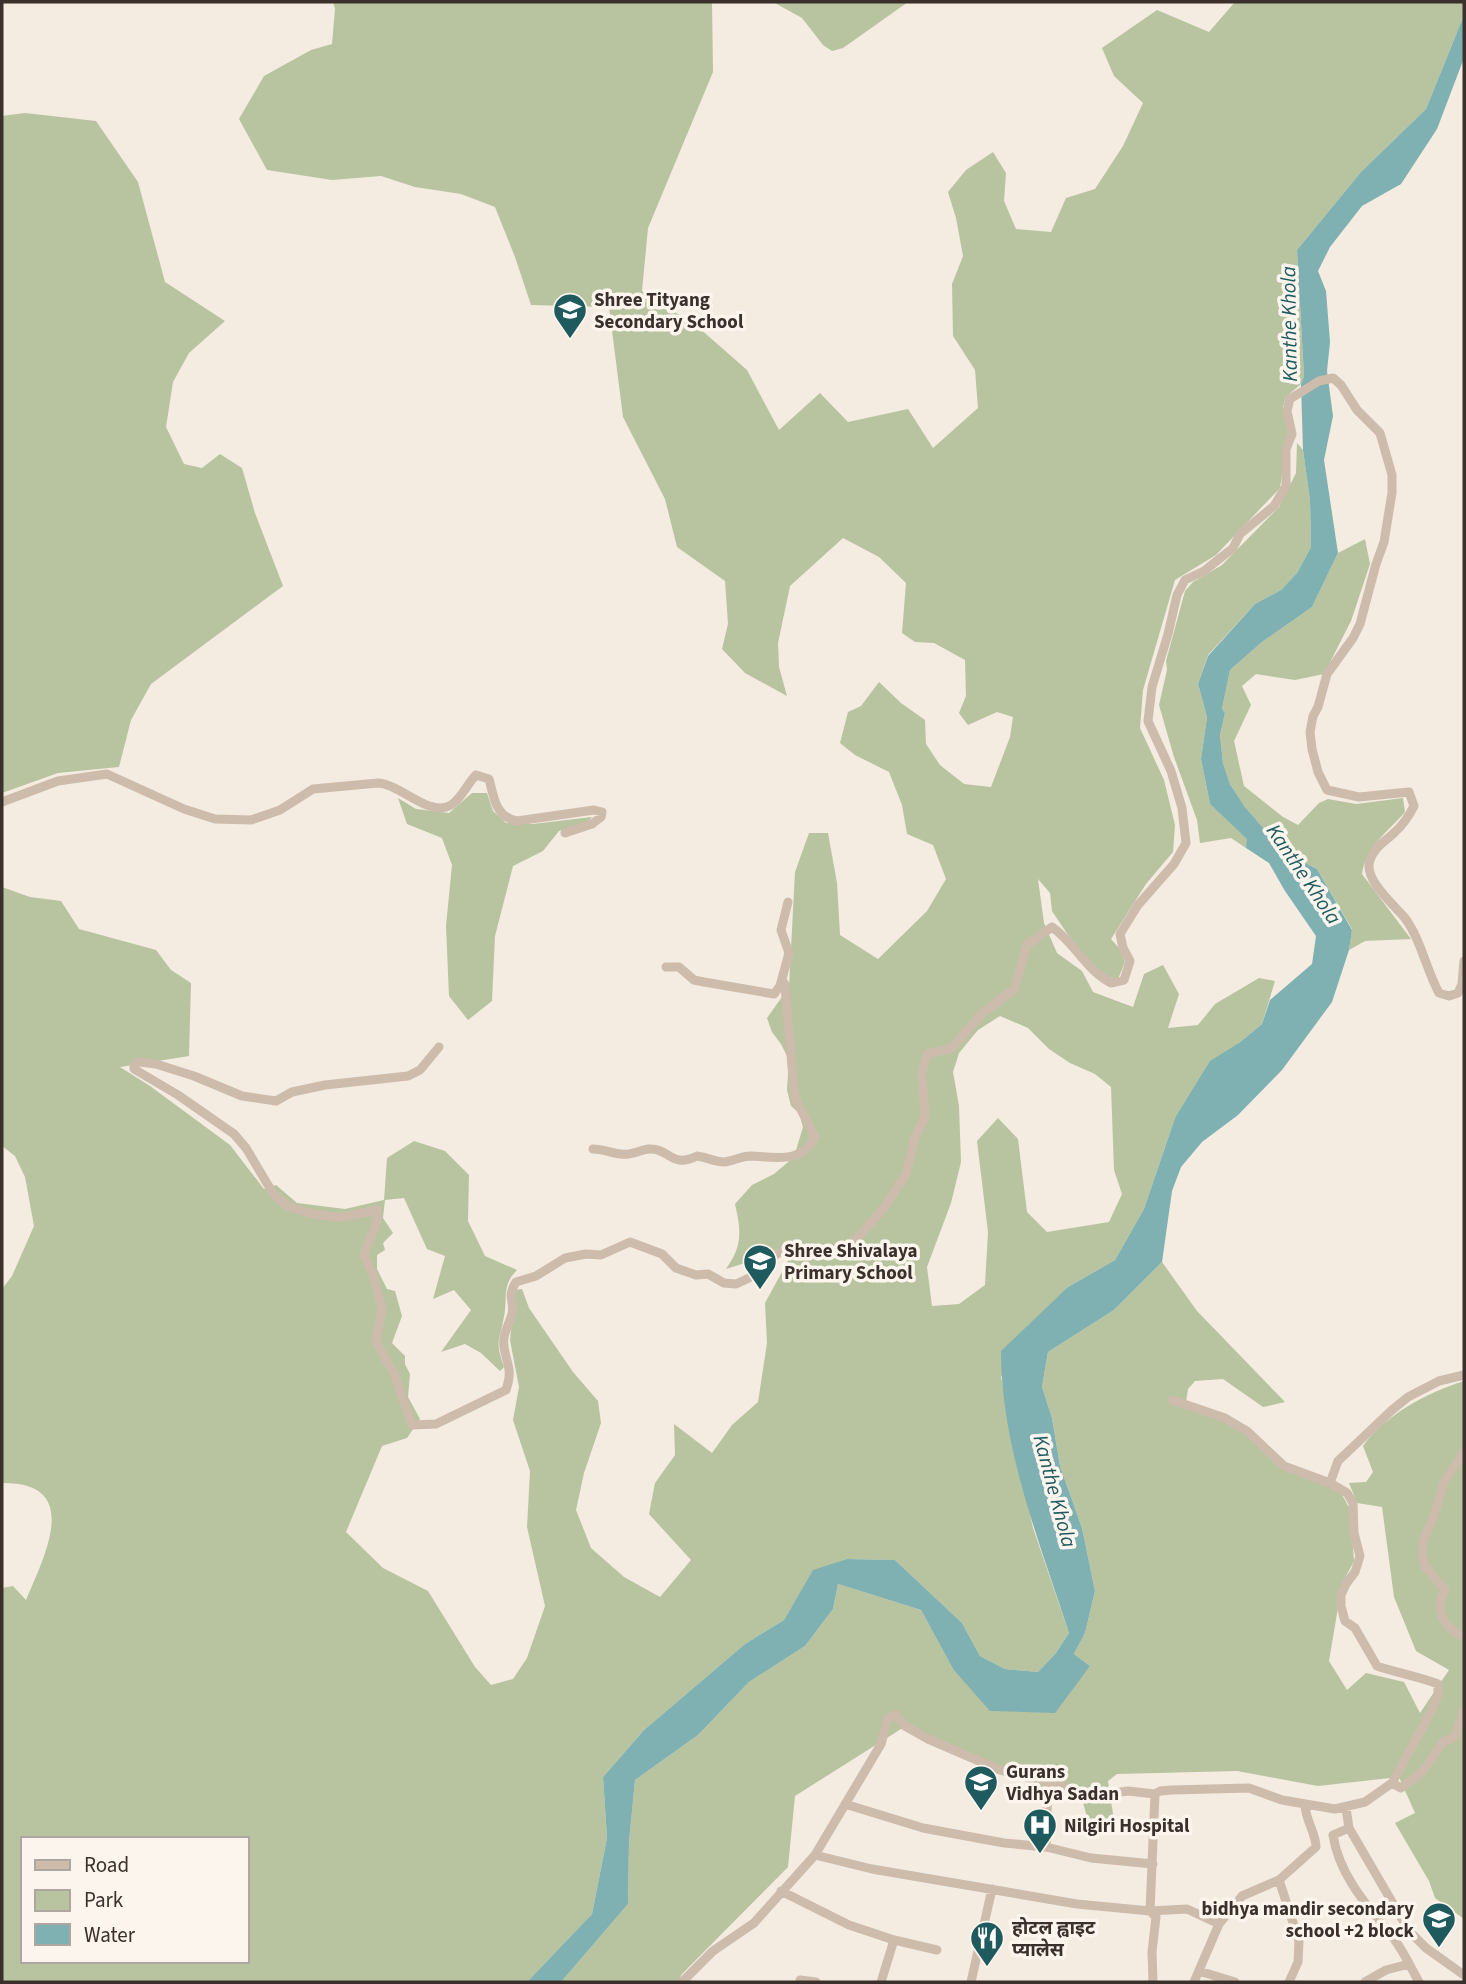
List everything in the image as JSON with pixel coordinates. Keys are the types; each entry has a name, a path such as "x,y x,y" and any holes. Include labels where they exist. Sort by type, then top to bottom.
{"street":[{"path":"439,1047 420,1070 408,1076 325,1085 292,1092 276,1101 242,1096 156,1063 134,1064 134,1069 178,1095 234,1134 246,1148 274,1195 289,1207 317,1215 344,1217 377,1210 377,1220 364,1255 382,1308 376,1342 394,1373 412,1425 436,1424 506,1390 511,1371 503,1345 506,1327 513,1312 510,1292 516,1282 536,1276 565,1258 586,1254 601,1255 630,1242 662,1254 676,1268 696,1275 708,1274 724,1283 736,1284 749,1278 773,1256 787,1249 806,1252 837,1251 851,1245 884,1208 906,1174 915,1137 925,1117 922,1072 927,1054 952,1048 983,1012 1014,990 1027,945 1052,927 1065,936 1096,975 1111,983 1124,980 1130,961 1123,948 1121,934 1138,905 1174,864 1186,843 1182,808 1171,771 1148,721 1152,687 1177,595 1185,580 1204,572 1233,548 1240,534 1274,506 1286,486 1286,449 1292,434 1287,411 1290,399 1319,382 1333,378 1341,385 1357,410 1380,433 1392,475 1392,493 1384,542 1360,624 1327,674 1313,716 1310,732 1312,749 1318,772 1327,790 1359,797 1409,792 1414,806 1406,821 1374,852 1368,864 1370,876 1405,919 1439,993 1449,996 1458,993 1462,984 1464,961"},
{"path":"2,803 58,781 107,774 184,809 215,819 251,820 281,810 313,789 378,783 389,784 418,802 442,808 453,804 476,775 489,779 499,812 509,820 594,810 602,812 601,817 592,824 565,833"},
{"path":"666,967 679,967 694,980 767,994 778,991 789,953 781,930 788,902"},
{"path":"593,1149 610,1150 620,1154 650,1149 677,1161 687,1161 697,1156 726,1162 750,1156 785,1157 809,1149 815,1137 797,1102 794,1090 785,985 782,979"},
{"path":"1330,1483 1338,1461 1408,1397 1439,1381 1464,1375"},
{"path":"682,1982 713,1951 754,1923 815,1855 881,1744 888,1718 896,1715 905,1726 928,1739 1000,1770 1083,1792 1105,1794 1128,1791 1155,1794 1160,1791 1249,1788 1261,1794 1305,1804 1346,1808 1365,1802 1392,1783 1431,1712 1438,1693 1438,1684 1377,1666 1355,1628 1345,1621 1341,1595 1355,1573 1360,1556 1354,1533 1353,1503 1347,1493 1330,1483 1284,1466 1247,1432 1225,1418 1172,1400"},
{"path":"1464,1452 1444,1482 1424,1538 1422,1555 1425,1566 1445,1590 1440,1598 1439,1609 1443,1620 1450,1630 1464,1636"},
{"path":"1392,1783 1401,1788 1422,1772 1443,1742 1455,1737 1464,1710"},
{"path":"1046,1847 1048,1782"},
{"path":"1150,1912 1155,1794"},
{"path":"845,1804 923,1828 1004,1843 1046,1847 1091,1858 1153,1864"},
{"path":"1195,1982 1219,1924 1242,1896 1279,1880 1316,1847 1317,1842 1305,1816 1305,1804"},
{"path":"1346,1808 1349,1828 1409,1931 1426,1948 1464,1975"},
{"path":"1349,1828 1333,1835 1336,1851 1364,1903 1395,1941 1419,1982"},
{"path":"815,1855 873,1869 1077,1904 1150,1912 1187,1909 1219,1924"},
{"path":"1279,1880 1299,1941 1298,1962 1289,1982"},
{"path":"971,1982 992,1889"},
{"path":"781,1891 849,1926 937,1950"},
{"path":"1150,1912 1156,1917 1152,1952 1153,1982"},
{"path":"1395,1941 1409,1931"},
{"path":"881,1982 894,1940"},
{"path":"1365,1982 1386,1970 1409,1964"},
{"path":"1199,1971 1235,1982"},
{"path":"800,1980 816,1982"}],"green space":[{"path":"333,2 712,2 713,72 648,228 642,291 698,327 747,370 779,430 820,393 848,422 908,409 933,448 978,408 975,370 953,336 952,284 963,256 948,192 966,170 993,152 1006,173 1004,201 1016,229 1051,232 1066,198 1095,189 1123,146 1143,103 1114,76 1102,48 1157,10 1209,32 1235,2 1464,2 1464,15 1426,109 1361,172 1297,250 1304,378 1286,397 1283,407 1288,434 1280,488 1216,555 1175,580 1143,690 1140,728 1164,780 1175,825 1173,852 1146,884 1111,939 1119,948 1125,962 1118,979 1104,976 1072,941 1052,911 1050,893 1038,879 1044,923 1057,953 1082,971 1093,992 1133,1007 1144,974 1163,965 1179,994 1168,1028 1198,1025 1215,1004 1259,978 1275,981 1262,1024 1239,1043 1175,1118 1144,1209 1115,1260 1068,1287 1001,1377 1033,1528 1069,1633 1056,1653 1038,1672 1005,1669 980,1656 962,1623 895,1560 847,1559 813,1571 784,1620 745,1644 644,1730 603,1777 607,1838 592,1914 527,1982 2,1982 2,1588 13,1586 26,1600 42,1563 52,1524 50,1508 43,1495 27,1486 2,1483 2,1289 12,1276 34,1226 25,1177 15,1156 2,1146 2,887 30,897 61,901 79,929 156,950 171,970 191,983 189,1056 120,1067 230,1145 264,1189 276,1185 297,1203 345,1209 384,1200 387,1158 414,1141 445,1151 469,1175 468,1221 485,1256 517,1270 507,1287 499,1342 504,1367 500,1371 481,1353 465,1344 441,1352 471,1310 454,1290 433,1299 445,1256 427,1249 404,1198 385,1200 383,1218 393,1233 383,1243 385,1250 377,1255 377,1269 387,1289 395,1291 402,1316 392,1343 405,1356 405,1364 410,1374 408,1397 420,1419 407,1438 382,1446 346,1532 383,1568 428,1591 475,1667 491,1685 513,1679 527,1658 545,1606 527,1527 530,1471 513,1420 519,1387 510,1340 515,1290 522,1289 529,1308 573,1372 598,1401 601,1423 584,1473 576,1510 591,1548 624,1577 660,1597 691,1560 649,1514 655,1483 675,1455 674,1424 712,1453 732,1425 758,1402 767,1343 765,1303 789,1259 777,1249 758,1259 726,1269 735,1253 739,1238 735,1204 752,1185 774,1174 794,1157 803,1127 799,1113 791,1106 787,1090 789,1060 767,1018 789,987 795,872 809,833 828,833 837,883 840,935 878,959 927,911 946,879 933,845 907,834 902,805 889,772 855,755 840,743 848,712 861,706 879,682 901,703 925,720 926,744 940,765 964,784 991,787 1010,737 1013,717 997,712 968,725 959,713 966,696 965,660 934,643 915,642 902,633 906,583 879,557 843,538 790,586 778,643 779,667 787,696 745,673 722,649 728,624 725,581 677,547 665,499 623,417 609,307 531,305 495,207 461,194 415,187 381,176 332,180 267,170 239,119 264,76 311,50 332,44 335,9","holes":["1000,1016 1028,1028 1049,1049 1070,1063 1095,1074 1111,1087 1114,1170 1122,1194 1109,1222 1047,1232 1027,1212 1018,1139 998,1118 977,1141 988,1232 985,1285 959,1304 932,1306 927,1267 951,1203 961,1162 959,1106 953,1072 959,1053 978,1030"]},
{"path":"773,2 908,2 843,48 832,51 823,45 802,18"},
{"path":"25,113 96,121 138,182 165,282 225,321 189,353 173,382 166,427 184,464 202,468 220,454 242,468 255,513 283,586 151,684 131,720 119,767 58,773 2,793 2,116"},
{"path":"1297,443 1303,450 1310,500 1311,547 1297,573 1281,590 1255,604 1208,655 1198,684 1207,717 1201,759 1210,804 1248,839 1246,848 1231,838 1200,843 1197,820 1159,705 1167,670 1166,661 1185,591 1193,582 1222,565 1279,507 1296,473"},
{"path":"1365,539 1370,564 1351,621 1324,674 1295,680 1256,674 1242,686 1251,705 1234,741 1244,786 1283,817 1298,825 1319,803 1328,799 1356,804 1403,798 1405,812 1373,847 1362,874 1411,939 1365,941 1349,950 1352,929 1317,869 1285,853 1245,807 1230,784 1223,763 1220,735 1230,670 1262,642 1312,607 1338,553"},
{"path":"472,793 487,793 493,811 506,823 533,824 592,817 587,823 559,831 543,851 513,866 495,936 492,1001 468,1020 449,996 446,926 452,865 442,838 407,824 398,798 416,809 449,813"},
{"path":"1162,1262 1197,1311 1285,1402 1263,1407 1223,1379 1195,1381 1188,1389 1186,1402 1225,1417 1271,1455 1308,1473 1342,1495 1350,1509 1354,1561 1342,1584 1329,1661 1347,1690 1366,1673 1404,1682 1420,1713 1449,1670 1416,1651 1394,1597 1382,1507 1357,1503 1349,1483 1366,1482 1373,1472 1363,1446 1383,1424 1422,1398 1464,1381 1464,1919 1435,1898 1429,1881 1395,1823 1415,1813 1399,1777 1318,1786 1237,1771 1117,1774 1108,1781 1115,1827 1092,1835 1082,1799 990,1768 901,1729 795,1796 788,1867 681,1975 679,1982 561,1982 628,1904 629,1842 635,1780 698,1735 749,1682 805,1646 833,1609 838,1584 921,1610 953,1669 1078,1680 1090,1666 1074,1654 1085,1633 1095,1591 1082,1528 1060,1466 1052,1418 1042,1387 1048,1352 1114,1310"}],"water":[{"name":"Kanthe Khola","path":"1464,15 1464,58 1437,129 1401,184 1362,206 1330,247 1318,271 1326,291 1330,342 1327,371 1333,416 1324,460 1338,553 1312,607 1262,642 1230,670 1222,709 1225,713 1220,735 1223,763 1230,784 1245,807 1285,853 1317,869 1352,930 1349,950 1332,1002 1282,1070 1238,1115 1202,1142 1181,1167 1172,1191 1162,1262 1114,1310 1048,1352 1042,1387 1052,1418 1060,1466 1082,1528 1095,1591 1085,1633 1074,1654 1090,1666 1055,1713 990,1711 953,1669 921,1610 838,1584 833,1609 805,1646 749,1682 698,1735 635,1780 629,1842 628,1904 561,1982 527,1982 592,1914 607,1838 603,1777 644,1730 745,1644 784,1620 813,1570 847,1559 895,1560 962,1623 980,1656 1005,1669 1038,1672 1056,1653 1069,1633 1015,1459 1003,1387 1001,1351 1068,1287 1115,1260 1144,1209 1175,1118 1210,1061 1239,1043 1262,1024 1270,1000 1312,964 1316,936 1269,863 1246,848 1247,839 1210,804 1201,759 1207,717 1198,684 1208,656 1255,604 1281,590 1297,573 1311,547 1310,500 1303,450 1301,384 1304,377 1297,250 1361,172 1426,109"}],"place":[{"name":"Shree Tityang Secondary School","path":"570,340"},
{"name":"Shree Shivalaya Primary School","path":"760,1291"},
{"name":"Gurans Vidhya Sadan","path":"981,1812"},
{"name":"Nilgiri Hospital","path":"1040,1855"},
{"name":"bidhya mandir secondary school +2 block","path":"1439,1949"},
{"name":"होटल ह्वाइट प्यालेस","path":"987,1968"}]}
